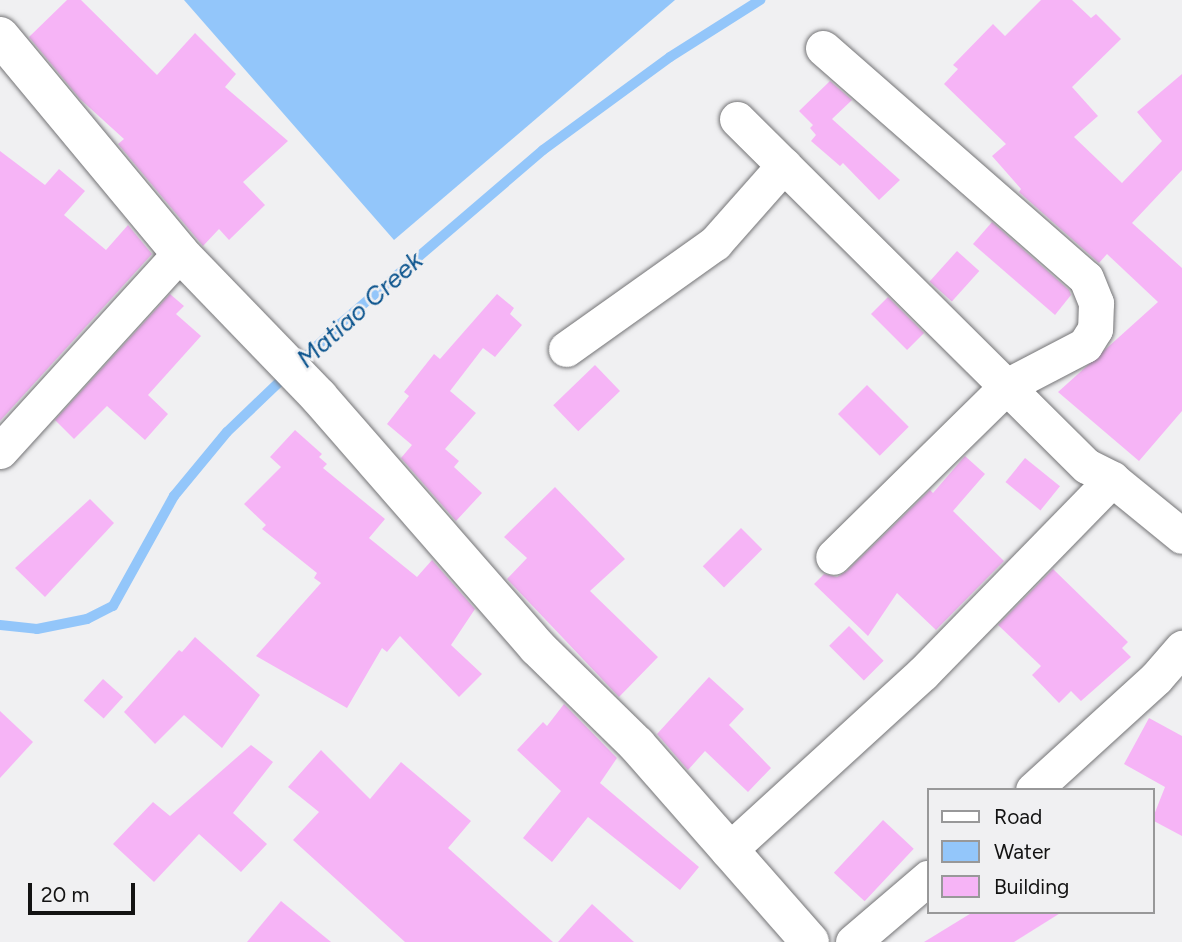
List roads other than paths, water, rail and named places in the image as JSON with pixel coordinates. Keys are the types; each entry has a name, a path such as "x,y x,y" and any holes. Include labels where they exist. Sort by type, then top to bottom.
{"street":[{"path":"0,36 180,253 318,397 537,647 637,745 810,942"},
{"path":"823,48 1086,278 1096,303 1095,329 1085,345 1008,386 833,557"},
{"path":"737,119 1087,466 1112,480 1182,536"},
{"path":"566,349 715,243 783,165"},
{"path":"0,452 180,253"},
{"path":"728,851 923,673 1112,480"},
{"path":"1035,788 1156,678 1182,648"},
{"path":"853,942 926,880"}],"water":[{"path":"184,0 675,0 394,240"}],"waterway":[{"name":"Matiao Creek","path":"0,625 37,629 87,619 113,606 174,496 227,432 340,324 543,150 670,57 760,0"}]}
